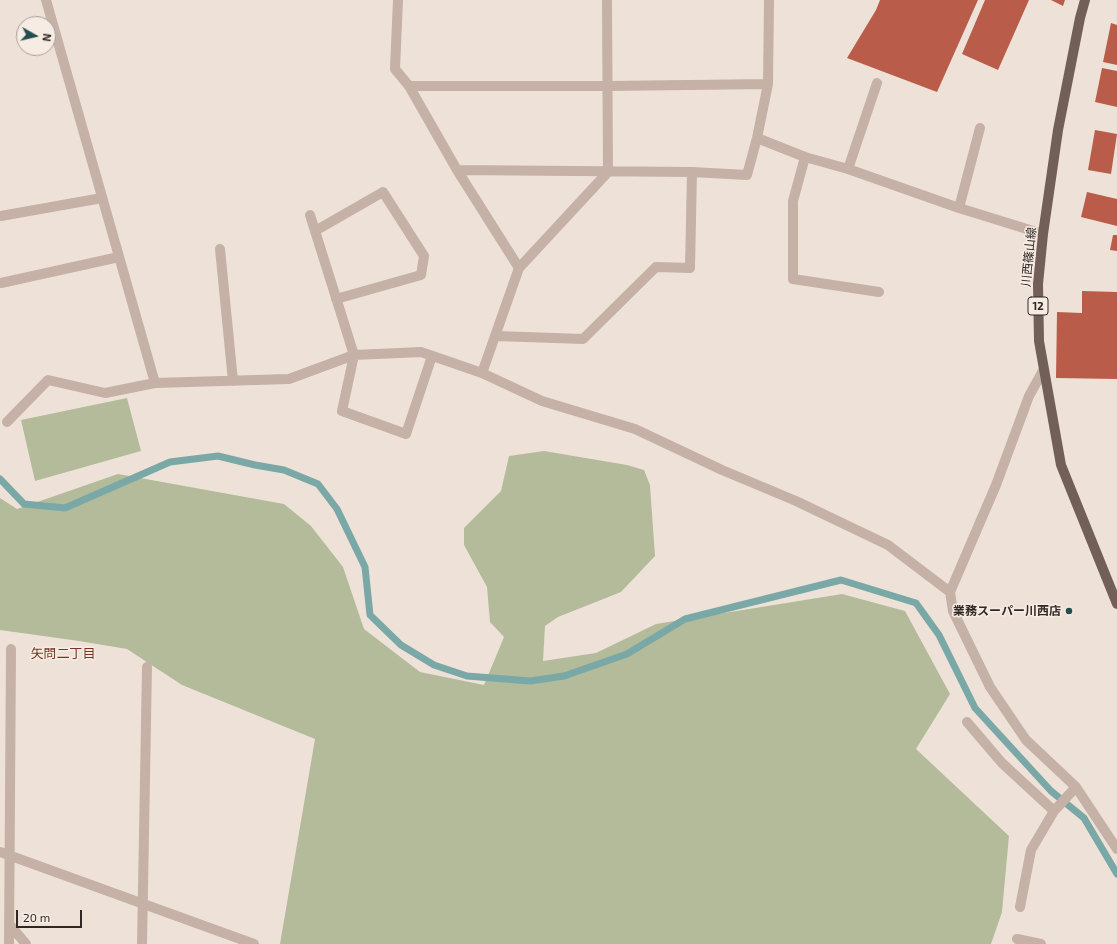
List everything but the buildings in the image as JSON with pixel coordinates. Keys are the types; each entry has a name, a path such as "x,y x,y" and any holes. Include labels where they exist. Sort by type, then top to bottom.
{"main road":[{"name":"川西篠山線","path":"1085,0 1080,18 1058,130 1038,284 1039,341 1061,465 1117,604"}],"street":[{"path":"46,0 155,383"},
{"path":"398,0 395,69 409,86 457,170 519,268"},
{"path":"482,373 519,268 608,172 607,0"},
{"path":"457,170 692,172 748,175 768,84 769,0"},
{"path":"848,169 877,83"},
{"path":"409,86 768,84"},
{"path":"959,208 980,128"},
{"path":"757,138 804,157 848,169 959,208 1044,234"},
{"path":"804,157 793,201 793,279 879,292"},
{"path":"496,336 583,339 656,267 690,268 692,172"},
{"path":"315,231 383,192 424,256 420,274 336,299"},
{"path":"1,216 102,198"},
{"path":"310,215 354,355 342,411 406,434 432,356"},
{"path":"220,249 233,381"},
{"path":"1,283 119,257"},
{"path":"7,422 48,380 105,393 155,383 288,379 354,355 422,352 482,373 542,402 634,429 796,501 888,545 950,592"},
{"path":"1044,369 1029,396 996,485 950,592 953,611 990,687 1026,740 1076,787 1117,849"},
{"path":"9,944 11,649"},
{"path":"142,944 147,667"},
{"path":"967,722 1002,763 1054,811"},
{"path":"1020,907 1030,850 1054,811 1076,787"},
{"path":"0,852 10,857 254,944"},
{"path":"8,924 26,944"},
{"path":"1017,939 1041,944"}],"green space":[{"path":"127,398 141,451 35,481 21,420"},
{"path":"544,451 627,465 644,470 650,485 655,556 621,592 558,617 545,626 543,661 596,653 656,624 842,594 905,611 950,694 916,749 1009,836 1002,912 991,944 280,944 315,739 182,685 127,649 0,630 0,498 17,509 118,474 284,504 311,526 343,567 364,629 420,672 484,685 504,637 490,622 487,587 464,545 464,528 501,491 509,456"}],"waterway":[{"path":"0,479 24,504 65,508 170,462 218,456 284,470 318,484 337,509 365,567 370,615 401,645 434,665 467,676 530,681 564,676 627,654 685,619 841,580 916,603 939,635 975,708 1051,791 1084,818 1117,874"}],"place":[{"name":"業務スーパー川西店","path":"1069,611"}],"district":[{"name":"矢問二丁目","path":"63,654"}]}
